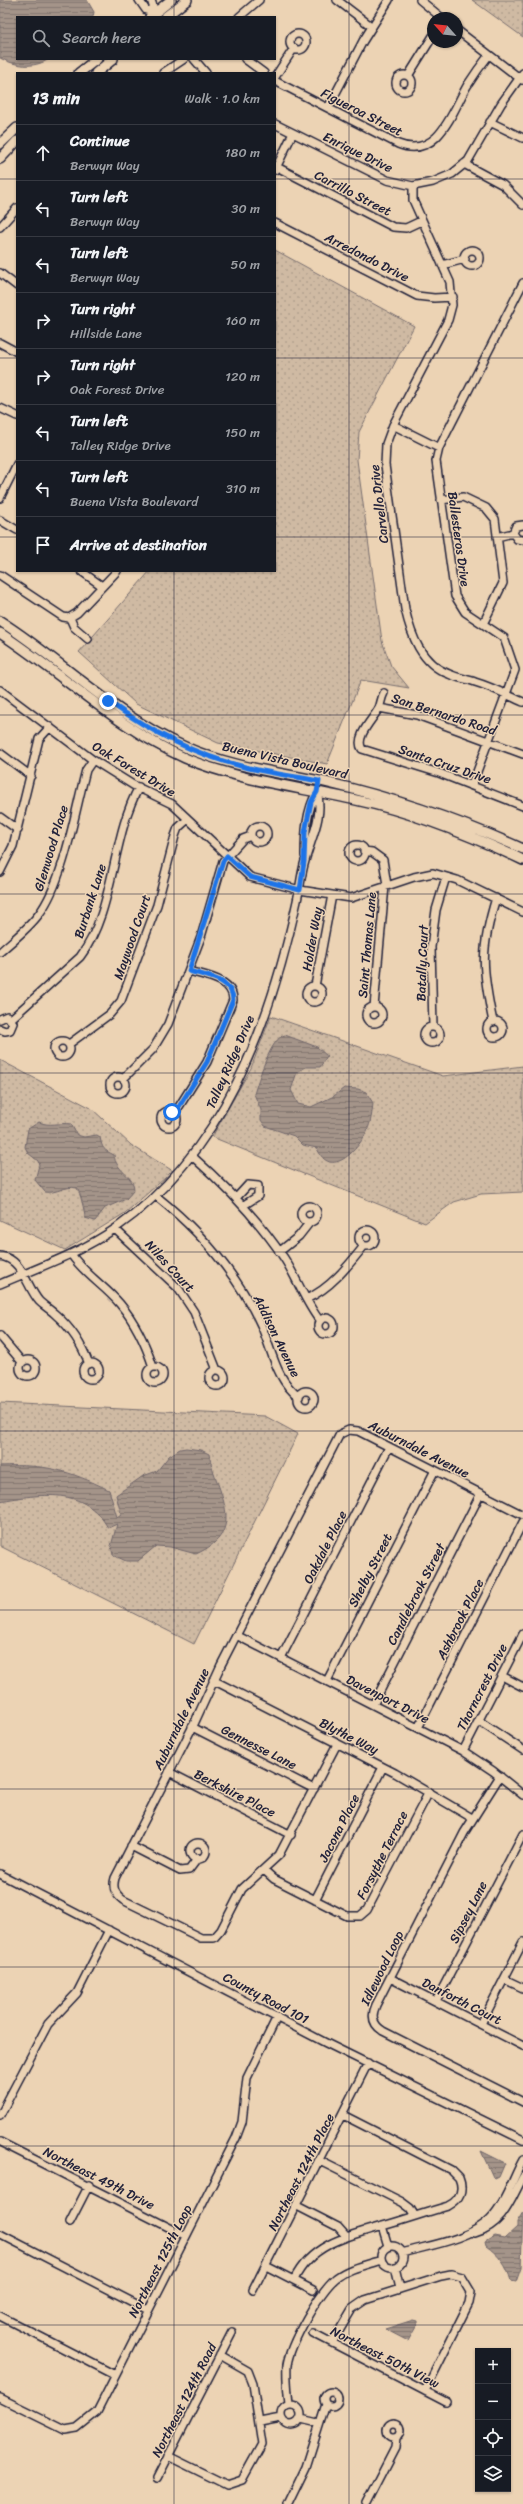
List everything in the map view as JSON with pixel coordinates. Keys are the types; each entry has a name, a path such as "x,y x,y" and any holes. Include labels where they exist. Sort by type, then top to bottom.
{"main road":[{"path":"155,15 171,0"},
{"path":"166,16 187,0"},
{"path":"80,72 96,60"},
{"path":"97,72 112,60"},
{"path":"0,144 16,129"},
{"path":"0,159 16,142"},
{"name":"Buena Vista Boulevard","path":"0,622 46,653 138,723 166,738 240,766 319,781 377,795 444,816 523,849"},
{"name":"Buena Vista Boulevard","path":"0,633 30,653 112,717 160,746 224,772 392,809 452,830 523,860"},
{"path":"317,792 319,781"}],"street":[{"path":"140,0 146,10 155,15"},
{"path":"150,0 155,15"},
{"path":"240,16 259,0"},
{"path":"337,0 371,26"},
{"path":"328,108 371,26 389,0"},
{"path":"420,0 435,12"},
{"path":"463,35 489,55 522,77"},
{"path":"408,76 427,46"},
{"path":"276,75 294,48"},
{"name":"Figueroa Street","path":"276,82 398,144 408,147 421,146 440,135 467,86 489,55"},
{"path":"164,72 182,60"},
{"path":"195,60 205,72"},
{"path":"246,60 263,72"},
{"name":"Enrique Drive","path":"276,124 387,180 413,186 442,179 464,164 475,151 490,122 522,77"},
{"path":"490,122 523,138"},
{"path":"276,168 293,133"},
{"path":"464,164 503,185 523,205"},
{"name":"Carrillo Street","path":"276,168 393,227 406,228 421,221"},
{"name":"Carvello Drive","path":"413,186 413,200 421,221 442,265 451,287 453,297 448,320 393,425 386,444 385,465 404,609 412,636 427,660 441,671 506,694 523,702"},
{"path":"0,227 16,209"},
{"name":"Arredondo Drive","path":"276,224 417,296 434,298 453,297"},
{"path":"442,265 465,259"},
{"path":"0,273 16,285"},
{"name":"Ballesteros Drive","path":"472,785 515,670 509,646 501,635 465,612 455,596 436,461 439,448 523,283"},
{"path":"0,343 16,351"},
{"path":"0,408 16,416"},
{"path":"393,425 439,448"},
{"path":"0,498 15,475"},
{"path":"441,500 463,497 486,508 495,519 503,583 483,624"},
{"path":"0,520 16,529"},
{"path":"513,534 516,526 523,525"},
{"path":"498,537 513,534"},
{"path":"513,534 517,539 523,540"},
{"path":"82,572 102,586"},
{"path":"0,575 64,617 70,618 77,613 116,572"},
{"path":"70,618 74,627 88,639"},
{"name":"Oak Forest Drive","path":"0,690 93,760 139,787 168,801 250,877 300,890 351,898 386,885 433,873 496,898 523,912"},
{"path":"379,708 384,693"},
{"name":"San Bernardo Road","path":"379,708 418,715 523,754"},
{"name":"Santa Cruz Drive","path":"379,708 374,713 360,741 360,746 366,751 472,785 523,806"},
{"path":"0,872 9,856 18,830 39,739 50,727"},
{"path":"0,753 31,776"},
{"name":"Glenwood Place","path":"0,952 39,915 49,899 62,864 86,770 93,760"},
{"name":"Burbank Lane","path":"0,1029 5,1031 10,1030 14,1023 12,1018 80,957 88,947 110,882 132,800 139,787"},
{"name":"Talley Ridge Drive","path":"0,1284 71,1254 115,1228 156,1196 192,1156 218,1118 248,1057 280,968 300,890 304,862 320,804 317,792"},
{"path":"0,817 18,830"},
{"name":"Maywood Court","path":"69,1044 110,1014 121,1001 157,905 175,836 178,828 188,819"},
{"path":"123,1079 160,1039 168,1024 189,971 219,871 227,856 243,839 251,836"},
{"name":"Saint Thomas Lane","path":"364,851 372,852 382,860 386,885 374,1007"},
{"name":"Batally Court","path":"433,1027 431,948 436,910 446,877"},
{"name":"Holder Way","path":"316,986 332,896"},
{"path":"493,1022 483,969 484,942 496,898"},
{"path":"175,1113 207,1062 233,1000 233,994 223,982 189,971"},
{"path":"0,1019 5,1016 12,1018"},
{"path":"192,1156 244,1205 279,1252 320,1321"},
{"path":"237,1197 248,1185 258,1186 258,1196 244,1205"},
{"name":"Addison Avenue","path":"156,1196 186,1219 230,1271 260,1325 282,1379 290,1390 298,1397"},
{"path":"279,1252 299,1236 310,1222"},
{"name":"Niles Court","path":"115,1228 178,1288 194,1312 217,1370"},
{"path":"306,1299 313,1296 336,1278 364,1246"},
{"path":"71,1254 79,1267 120,1305 142,1340 153,1367"},
{"path":"0,1256 12,1261 24,1274 28,1286 40,1301 57,1316 76,1338 88,1364"},
{"path":"0,1336 22,1362"},
{"name":"Auburndale Avenue","path":"337,1744 291,1835 279,1855 242,1889 218,1934 205,1939 123,1900 116,1893 114,1888 115,1878 236,1635 337,1438 344,1431 354,1429 523,1515"},
{"name":"Oakdale Place","path":"282,1658 390,1447"},
{"name":"Shelby Street","path":"327,1681 435,1470"},
{"name":"Candlebrook Street","path":"373,1705 481,1493"},
{"name":"Ashbrook Place","path":"418,1728 523,1522"},
{"name":"Thorncrest Drive","path":"463,1751 523,1634"},
{"name":"Davenport Drive","path":"236,1635 463,1751 500,1776 523,1795"},
{"path":"502,1676 523,1687"},
{"name":"Blythe Way","path":"213,1680 383,1767 472,1818"},
{"path":"479,1721 523,1750"},
{"name":"Gennesse Lane","path":"192,1726 314,1789"},
{"name":"Jacona Place","path":"315,1900 383,1767"},
{"name":"Berkshire Place","path":"169,1772 291,1835"},
{"name":"Idlewood Loop","path":"500,1776 472,1818 372,2012 373,2022 378,2029 523,2102"},
{"name":"Forsythe Terrace","path":"264,1870 274,1879 347,1916 356,1917 364,1914 428,1792"},
{"name":"Sipsey Lane","path":"436,2001 523,1834"},
{"path":"131,1846 180,1871 189,1870 198,1858"},
{"name":"County Road 101","path":"0,1874 277,2017 523,2140"},
{"path":"0,2115 48,2024 77,1993 109,1930"},
{"path":"481,2024 523,1942"},
{"name":"Danforth Court","path":"390,1978 523,2046"},
{"path":"504,1979 523,1988"},
{"name":"Northeast 125th Loop","path":"0,2398 56,2427 65,2430 77,2428 96,2412 239,2131 247,2078 277,2017"},
{"name":"Northeast 124th Place","path":"253,2290 320,2161 368,2063"},
{"path":"294,2280 299,2270 314,2254 328,2244 346,2236 453,2204 461,2193 459,2178 450,2170 343,2115"},
{"name":"Northeast 49th Drive","path":"0,2142 89,2185 186,2236"},
{"path":"462,2236 491,2218 523,2160"},
{"path":"320,2161 402,2202 410,2208 415,2216"},
{"path":"402,2253 477,2233 496,2223 510,2206 523,2177"},
{"path":"70,2222 89,2185"},
{"path":"297,2206 338,2228 346,2236"},
{"path":"382,2226 388,2246"},
{"path":"0,2234 148,2310"},
{"path":"381,2260 388,2267 395,2268 401,2264 402,2253 398,2248 388,2246"},
{"path":"381,2260 382,2253 388,2246"},
{"path":"289,2405 287,2365 290,2354 317,2301 336,2278 356,2268 381,2260"},
{"path":"266,2266 313,2290"},
{"path":"395,2268 400,2289"},
{"path":"332,2343 352,2309 365,2300 451,2274 462,2277 471,2292 469,2303 425,2391"},
{"path":"0,2316 115,2375"},
{"name":"Northeast 124th Road","path":"157,2478 232,2332"},
{"name":"Northeast 50th View","path":"313,2333 446,2402"},
{"path":"168,2456 227,2485 235,2484 247,2474 262,2444 260,2422 252,2377 244,2368 220,2356"},
{"path":"288,2504 306,2467 318,2423 326,2404"},
{"path":"281,2418 283,2409 289,2405 295,2406 300,2410 301,2419"},
{"path":"260,2422 281,2418"},
{"path":"281,2418 289,2426 295,2425 301,2419"},
{"path":"301,2419 318,2423"},
{"path":"366,2504 395,2448 396,2437"}],"shaded area":[{"path":"0,0 87,0 94,12 93,16 16,16 16,60 47,60 37,64 24,65 12,63 0,58"},
{"path":"472,0 523,0 523,37"},
{"path":"276,251 414,326 359,432 357,460 382,641 391,666 409,688 361,680 327,764 218,743 136,704 79,652 149,572 276,572"},
{"path":"271,1016 443,1076 523,1066 523,1192 481,1194 454,1202 425,1223 212,1137 251,1068"},
{"path":"285,1035 317,1047 327,1056 320,1067 306,1067 297,1072 291,1090 298,1104 311,1107 334,1096 344,1088 358,1089 366,1092 373,1103 372,1114 367,1131 358,1146 344,1159 336,1162 329,1162 323,1157 317,1148 303,1145 294,1136 265,1126 261,1120 261,1110 254,1094 270,1051 275,1043"},
{"path":"0,1060 91,1108 131,1145 173,1171 125,1213 65,1250 0,1220"},
{"path":"39,1122 47,1124 71,1124 77,1135 84,1137 97,1135 100,1137 103,1147 114,1155 115,1161 131,1181 134,1190 126,1199 105,1208 95,1221 85,1218 80,1194 77,1188 73,1187 53,1192 45,1192 35,1180 39,1165 38,1161 28,1153 25,1147 28,1129"},
{"path":"0,1403 265,1416 298,1434 194,1644 0,1546"},
{"path":"186,1448 201,1450 209,1454 225,1510 226,1522 222,1534 212,1544 196,1554 170,1547 156,1546 138,1561 126,1561 113,1555 111,1546 117,1524 108,1528 98,1514 87,1505 74,1499 46,1495 0,1501 0,1466 44,1467 69,1473 109,1490 117,1517 121,1514 116,1495 143,1476 157,1471 169,1456 180,1449"},
{"path":"481,2151 505,2163 499,2177 495,2179 493,2177"},
{"path":"523,2212 521,2268 516,2282 511,2281 502,2261 486,2246 485,2242 495,2236 505,2238 517,2227 517,2222"},
{"path":"413,2320 417,2321 417,2325 408,2341 385,2329"}],"route":[{"path":"108,701 138,723 186,747 240,766 270,773 319,781 317,792 311,802 305,832 304,862 300,890 250,877 227,856 223,861 189,971 223,982 233,994 233,1000 207,1062 175,1113 172,1112"}]}
